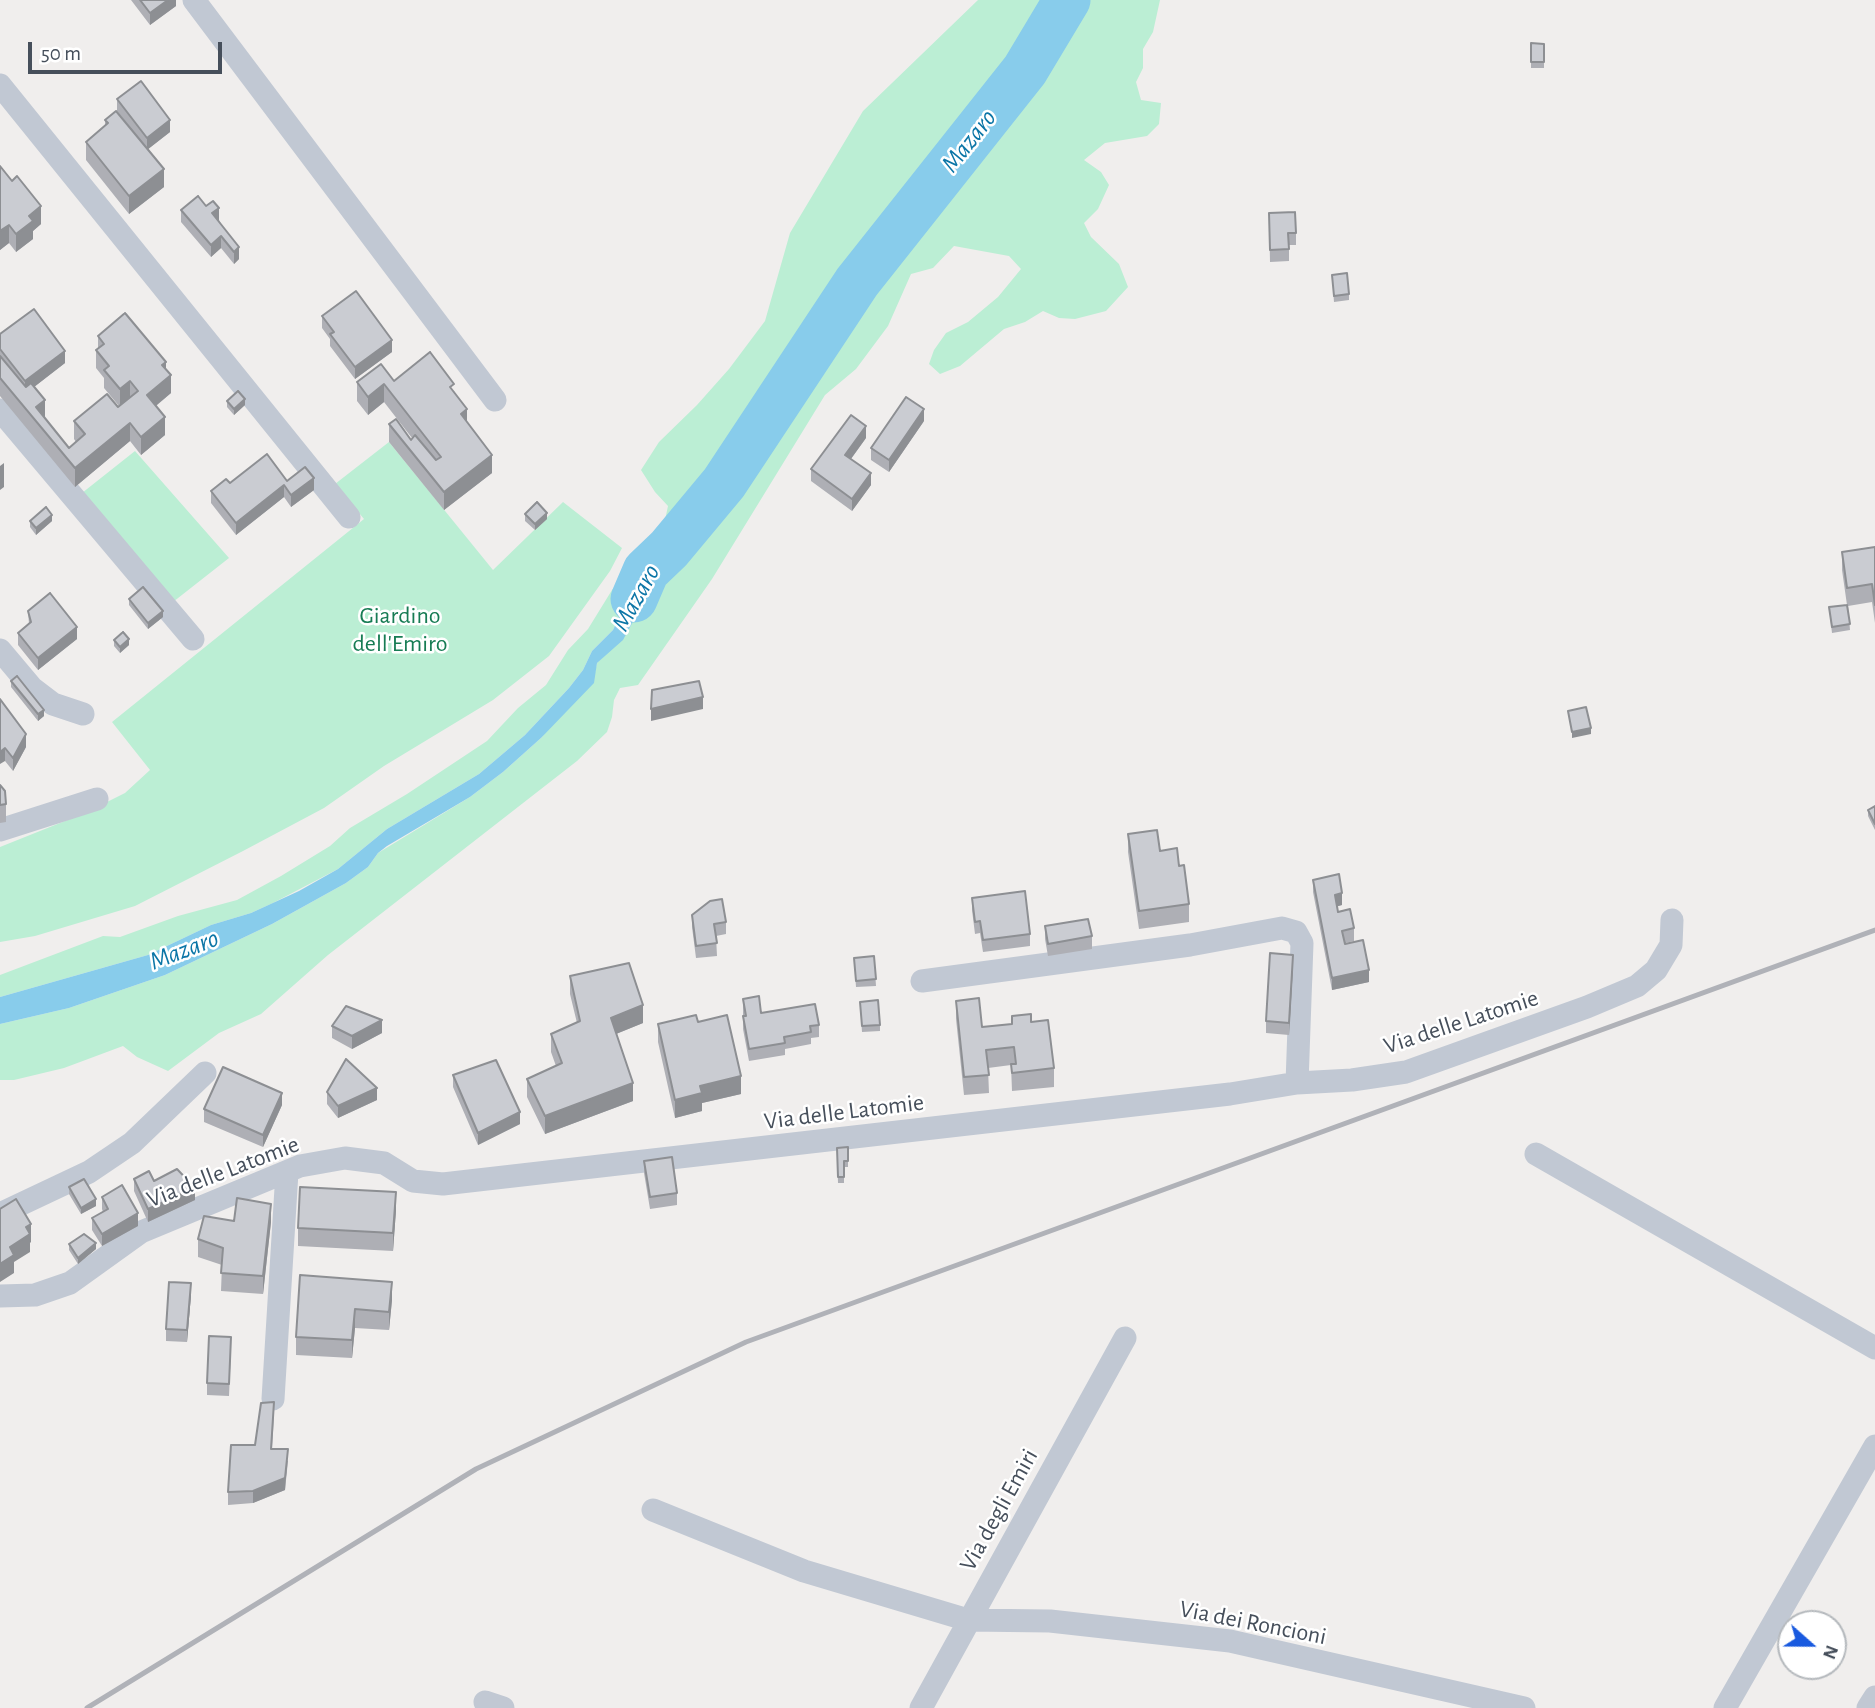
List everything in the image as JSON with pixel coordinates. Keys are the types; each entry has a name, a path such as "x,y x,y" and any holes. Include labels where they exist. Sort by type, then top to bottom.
{"street":[{"path":"194,0 495,400"},
{"path":"0,85 349,517"},
{"path":"0,410 193,639"},
{"path":"2,654 32,688 53,704 83,714"},
{"path":"0,831 97,799"},
{"name":"Via delle Latomie","path":"0,1296 35,1295 69,1283 141,1232 300,1166 345,1158 384,1163 413,1181 443,1184 1406,1072 1587,1007 1637,986 1656,970 1671,945 1672,920"},
{"path":"922,981 1190,944 1282,928 1296,932 1302,943 1297,1083"},
{"path":"0,1214 89,1172 132,1143 205,1073"},
{"path":"1536,1154 1875,1348"},
{"path":"273,1399 287,1172"},
{"name":"Via degli Emiri","path":"921,1708 1125,1338"},
{"path":"1725,1708 1875,1446"},
{"name":"Via dei Roncioni","path":"653,1510 804,1571 968,1620 1050,1622 1230,1641 1524,1708"},
{"path":"1868,1708 1875,1697"}],"green space":[{"path":"978,0 1160,0 1153,32 1143,49 1143,68 1136,82 1141,100 1161,103 1159,124 1147,136 1105,143 1084,160 1101,172 1109,185 1098,209 1084,223 1091,237 1119,264 1128,287 1106,311 1075,319 1059,318 1043,311 1025,322 1004,329 960,366 940,374 929,364 934,350 946,333 968,322 998,297 1021,269 1009,256 954,246 933,268 911,274 888,326 856,369 825,395 712,579 638,685 620,688 614,700 607,732 577,761 328,955 261,1014 219,1033 168,1071 137,1057 123,1046 64,1068 14,1080 0,1080 0,1024 69,1008 165,975 272,924 346,883 368,867 378,853 470,797 541,738 595,672 597,663 630,627 643,603 648,581 661,570 669,550 635,584 613,630 592,651 583,670 569,688 525,735 479,774 387,829 338,869 251,913 211,925 148,955 0,997 0,975 103,936 120,937 178,916 237,900 281,876 330,846 350,828 487,741 518,708 546,685 568,650 588,629 612,590 637,561 646,545 662,534 668,506 641,470 659,442 729,369 765,321 790,233 863,111"},
{"name":"Giardino dell'Emiro","path":"389,442 493,570 563,502 622,548 610,571 549,656 493,700 384,766 324,808 243,851 135,906 35,936 0,942 0,847 85,813 125,793 150,770 112,722 364,519 335,484"},
{"path":"135,451 229,558 173,602 82,493"}],"water":[{"name":"Mazaro","path":"669,549 661,570 648,581 643,603 623,640 597,663 594,683 541,738 470,797 387,846 368,867 346,883 272,924 165,975 69,1008 0,1024 0,997 148,955 211,925 251,913 299,891 338,869 387,829 479,774 525,735 569,688 583,670 592,651 613,630 642,567"}],"building":[{"path":"140,0 168,0 150,13"},
{"path":"1531,43 1544,44 1544,62 1531,62"},
{"path":"141,81 170,120 147,138 117,99"},
{"path":"116,111 164,169 129,196 86,142 108,123 105,120"},
{"path":"0,166 12,181 17,176 41,206 29,216 33,221 16,234 9,225 0,231"},
{"path":"198,196 206,206 213,201 219,208 212,213 239,247 234,252 221,236 211,245 181,210"},
{"path":"1295,212 1296,233 1288,233 1289,249 1270,250 1269,213"},
{"path":"1347,273 1349,294 1334,296 1332,275"},
{"path":"356,291 392,340 355,367 330,334 334,332 322,316"},
{"path":"34,309 65,351 25,381 0,349 0,334"},
{"path":"125,313 166,362 162,365 171,375 147,395 165,417 141,437 130,423 75,468 0,378 0,356 26,387 31,383 45,400 36,407 69,448 85,434 74,421 107,394 118,407 138,391 130,381 120,389 104,370 109,366 96,350 104,344 98,336"},
{"path":"430,352 454,384 450,387 467,409 461,414 492,455 444,492 389,424 396,419 411,440 415,435 436,460 441,457 384,384 368,397 357,382 381,364 394,381"},
{"path":"238,391 245,399 234,409 227,401"},
{"path":"906,397 924,409 889,460 871,448"},
{"path":"851,415 866,426 845,455 871,473 852,499 811,469"},
{"path":"267,454 287,481 305,467 314,478 291,495 284,485 236,523 211,491 226,479 230,483"},
{"path":"537,502 547,513 535,524 525,514"},
{"path":"46,507 52,515 36,528 30,521"},
{"path":"1875,547 1875,605 1872,584 1847,588 1842,552"},
{"path":"143,587 163,611 148,623 129,599"},
{"path":"50,593 77,627 38,658 18,633 31,622 28,611"},
{"path":"1847,605 1850,624 1832,627 1829,607"},
{"path":"123,632 129,639 120,647 114,640"},
{"path":"17,676 44,710 38,714 11,681"},
{"path":"699,681 703,697 651,709 652,690"},
{"path":"0,699 26,734 13,758 5,748 0,752"},
{"path":"1586,707 1591,728 1572,732 1568,711"},
{"path":"0,785 5,791 6,804 0,805"},
{"path":"1875,806 1875,824 1868,810"},
{"path":"1157,830 1160,851 1177,848 1179,866 1184,865 1189,904 1139,911 1128,834"},
{"path":"1339,874 1342,893 1335,895 1338,912 1350,909 1354,928 1342,931 1345,944 1363,940 1369,970 1332,978 1313,880"},
{"path":"1025,891 1030,934 983,940 980,921 975,922 972,898"},
{"path":"722,899 726,922 714,924 717,943 696,946 692,915 710,901"},
{"path":"1088,919 1092,936 1048,944 1045,926"},
{"path":"1270,953 1293,955 1289,1023 1266,1021"},
{"path":"874,956 876,979 856,981 854,958"},
{"path":"629,963 643,1005 611,1018 633,1083 545,1116 527,1079 562,1063 551,1034 580,1021 570,976"},
{"path":"759,996 761,1013 815,1004 819,1025 810,1026 811,1032 784,1037 785,1043 749,1049 743,999"},
{"path":"979,998 982,1027 1012,1024 1012,1016 1031,1014 1031,1022 1048,1020 1054,1068 1012,1073 1011,1064 1016,1064 1014,1047 986,1050 989,1075 964,1077 956,1001"},
{"path":"878,1000 880,1025 862,1026 860,1002"},
{"path":"346,1006 382,1020 352,1036 332,1026"},
{"path":"696,1015 698,1022 727,1015 741,1076 700,1086 702,1093 675,1100 658,1024"},
{"path":"346,1059 377,1088 338,1106 327,1092"},
{"path":"496,1060 520,1112 478,1133 453,1075"},
{"path":"223,1067 282,1093 263,1135 204,1109"},
{"path":"848,1147 848,1161 844,1161 844,1177 838,1177 837,1148"},
{"path":"672,1157 677,1193 650,1197 644,1161"},
{"path":"177,1169 195,1188 148,1209 134,1179 149,1171 154,1181"},
{"path":"84,1179 96,1199 81,1208 69,1187"},
{"path":"122,1185 138,1213 102,1234 92,1218 108,1209 102,1197"},
{"path":"300,1187 396,1192 393,1233 298,1228"},
{"path":"237,1198 271,1204 263,1276 221,1273 223,1248 198,1239 204,1216 234,1221"},
{"path":"16,1199 31,1224 26,1227 30,1234 10,1247 14,1255 0,1264 0,1209"},
{"path":"84,1234 96,1243 78,1258 69,1244"},
{"path":"300,1275 392,1282 389,1312 355,1309 352,1340 296,1337"},
{"path":"169,1282 191,1283 187,1330 166,1329"},
{"path":"209,1336 231,1337 229,1384 207,1383"},
{"path":"274,1402 271,1449 288,1449 285,1478 253,1491 228,1492 231,1445 255,1445 261,1403"}],"waterway":[{"name":"Mazaro","path":"634,599 646,571 669,549 724,483 857,282 1025,70 1067,0"}],"railway":[{"path":"87,1708 476,1469 746,1342 1875,930"}]}
